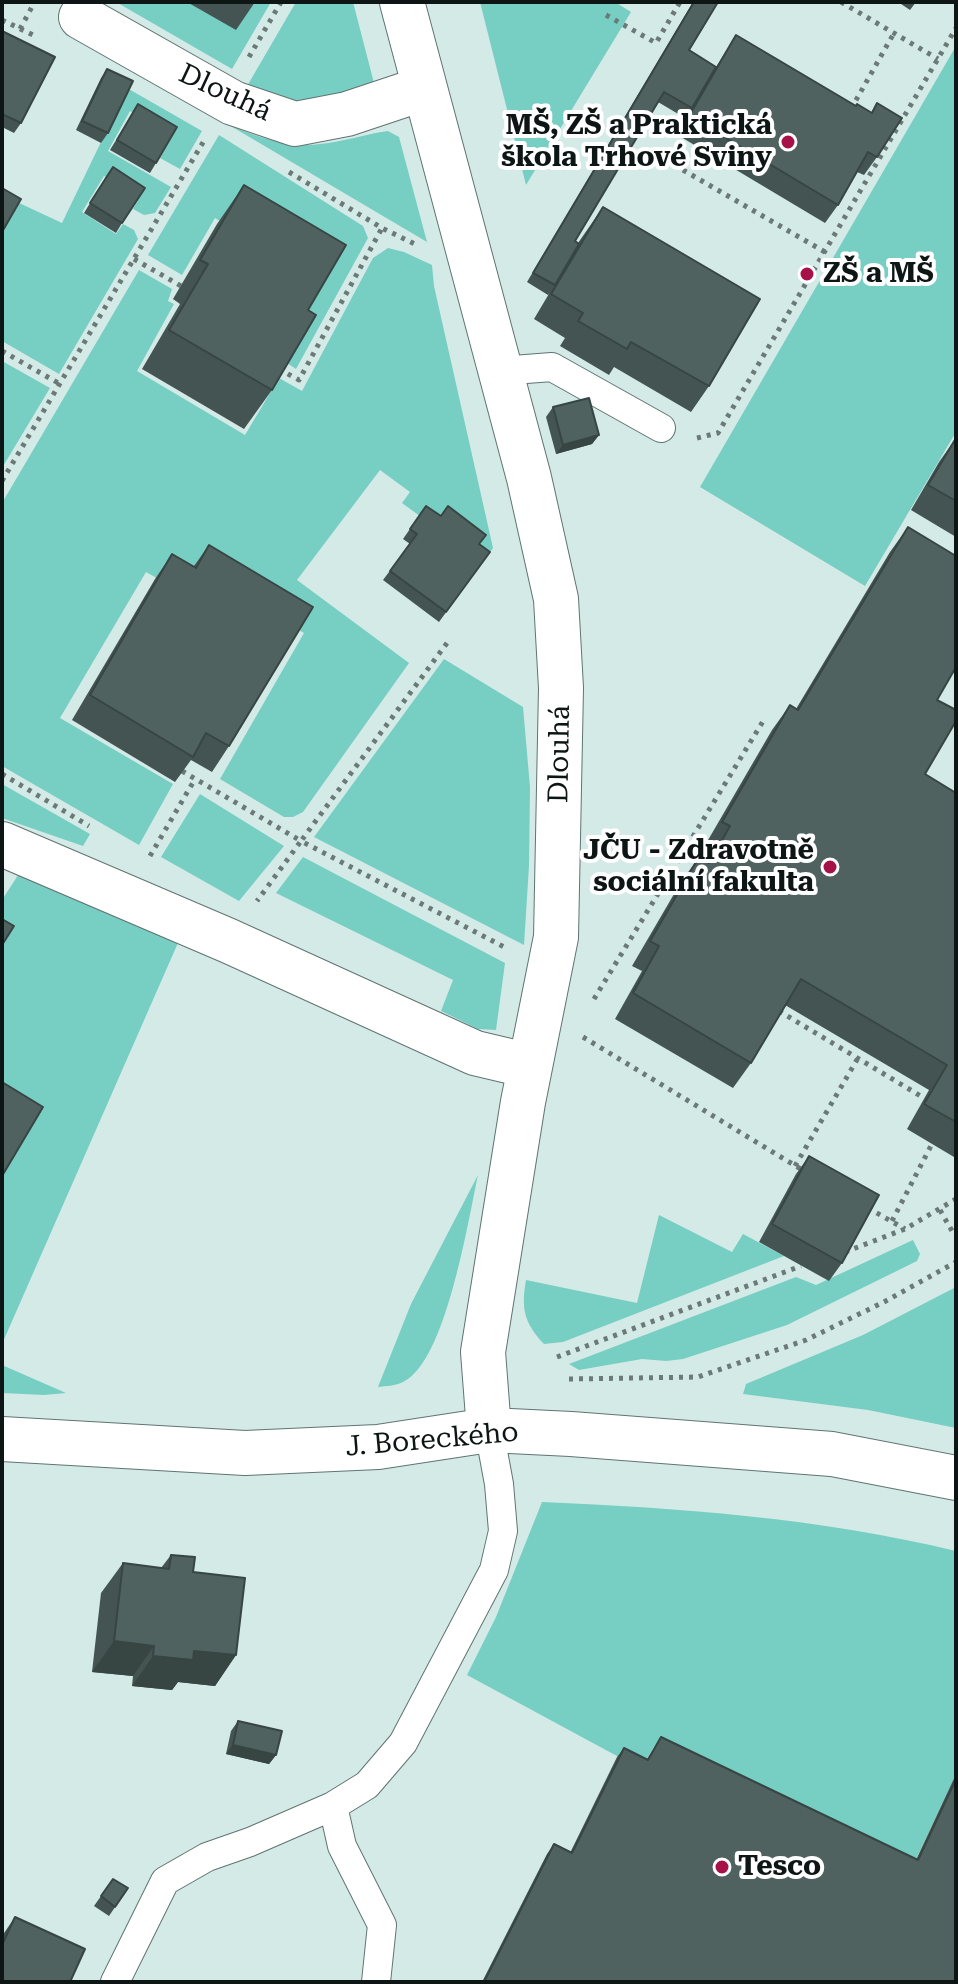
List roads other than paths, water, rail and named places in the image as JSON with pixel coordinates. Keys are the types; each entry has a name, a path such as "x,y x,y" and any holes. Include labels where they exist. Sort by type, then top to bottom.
{"street":[{"name":"Dlouhá","path":"402,2 529,478 556,599 561,688 556,937 530,1066 483,1352 489,1430"},
{"name":"Dlouhá","path":"81,17 225,99 295,124 347,114 425,88"},
{"path":"2,844 229,941 475,1053 530,1066"},
{"name":"J. Boreckého","path":"2,1439 245,1453 378,1447 489,1430 832,1454 956,1478"}],"lane":[{"path":"500,371 552,367 661,428"},
{"path":"115,1982 165,1881 207,1857 333,1806 367,1785 403,1743 494,1570 503,1531 499,1484 489,1430"},
{"path":"333,1806 342,1846 382,1925 376,1982"}],"place":[{"name":"MŠ, ZŠ a Praktická škola Trhové Sviny","path":"788,142"},
{"name":"ZŠ a MŠ","path":"807,274"},
{"name":"JČU - Zdravotně sociální fakulta","path":"830,867"},
{"name":"Tesco","path":"722,1867"}]}
